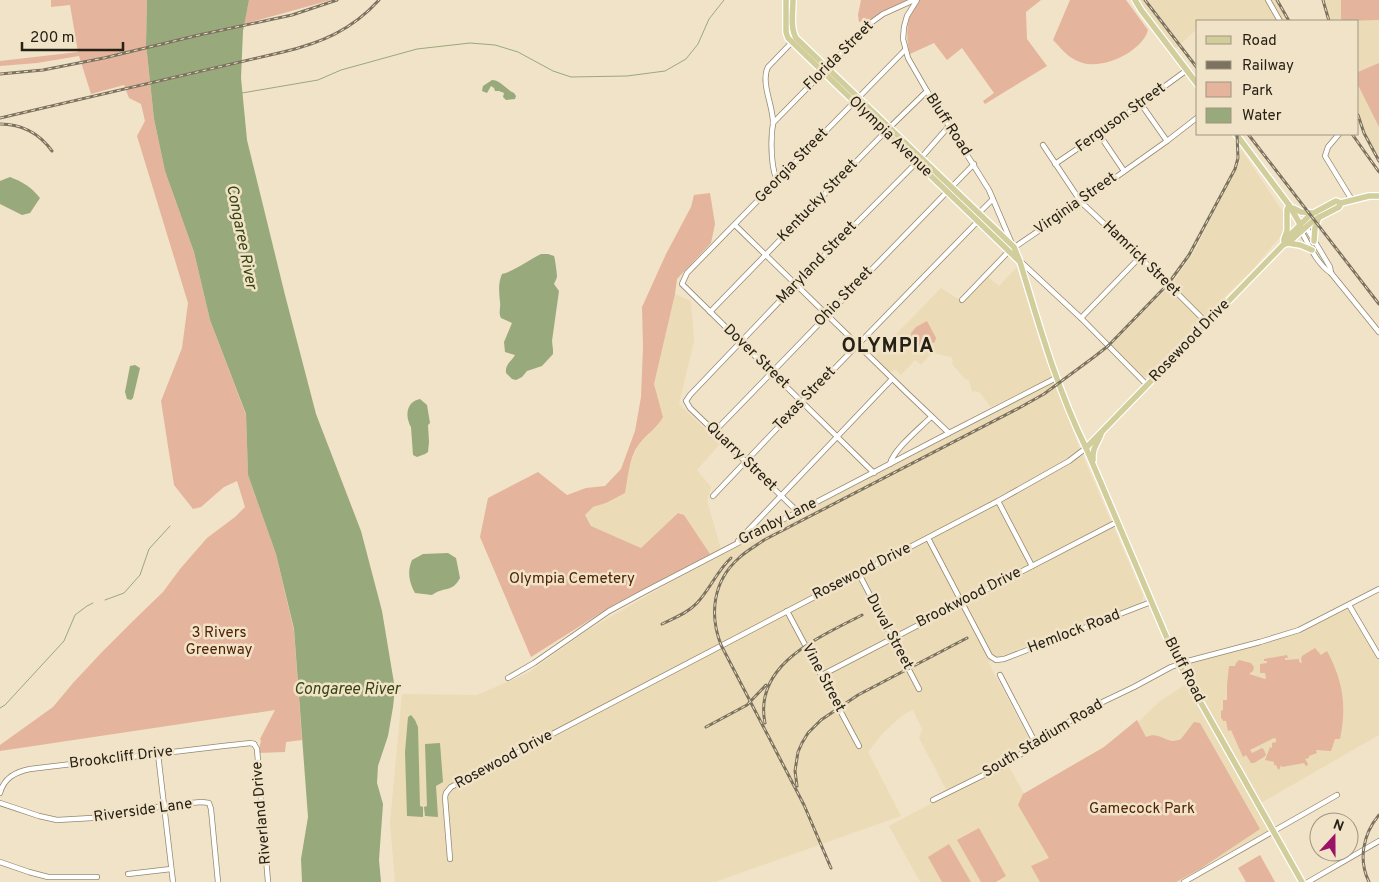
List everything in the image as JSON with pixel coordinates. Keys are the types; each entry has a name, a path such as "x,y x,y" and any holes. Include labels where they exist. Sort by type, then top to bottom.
{"main road":[{"path":"786,0 786,32 788,38 794,40 793,0"},
{"path":"1135,0 1196,82"},
{"name":"Olympia Avenue","path":"794,40 888,130 946,192 1001,235 1020,262"},
{"path":"1237,135 1289,205 1302,227"},
{"name":"Olympia Avenue","path":"918,160 952,187 1012,249"},
{"name":"Rosewood Drive","path":"1086,448 1314,213 1336,201 1341,203 1379,196"},
{"name":"Rosewood Drive","path":"1302,227 1339,207 1341,203"},
{"path":"1289,205 1301,212 1314,213"},
{"path":"1289,205 1285,243 1300,245 1312,250"},
{"path":"1314,241 1315,228 1319,218"},
{"name":"Bluff Road","path":"1020,262 1056,378 1072,421 1086,448 1179,664 1302,882"},
{"path":"1094,468 1092,452 1101,432"}],"street":[{"name":"Bluff Road","path":"916,0 907,16 904,27 905,50 908,58 993,198 1012,249"},
{"name":"Florida Street","path":"773,123 872,22 883,14 916,0"},
{"path":"1268,0 1279,20"},
{"path":"778,181 774,176 772,150 773,123 766,86 766,71 768,66 794,40"},
{"name":"Georgia Street","path":"682,284 687,273 905,50"},
{"name":"Ferguson Street","path":"1055,164 1187,70"},
{"name":"Kentucky Street","path":"710,312 927,91"},
{"path":"1140,104 1167,141"},
{"name":"Virginia Street","path":"962,300 1012,249 1196,119"},
{"name":"Maryland Street","path":"686,401 796,284 950,126"},
{"path":"1099,134 1124,170"},
{"path":"1338,135 1328,147 1325,156 1352,200"},
{"name":"Hamrick Street","path":"1043,145 1081,202 1207,323"},
{"name":"Ohio Street","path":"715,431 974,164"},
{"name":"Texas Street","path":"713,496 980,217 993,198"},
{"path":"735,225 949,433"},
{"path":"1302,227 1314,241 1330,267 1331,273"},
{"path":"1302,227 1320,263 1331,273 1379,332"},
{"path":"1001,235 1006,230"},
{"path":"1081,318 1140,257"},
{"name":"Olympia Avenue","path":"1020,262 1081,318 1147,385"},
{"name":"Dover Street","path":"682,284 874,472"},
{"name":"Granby Lane","path":"508,678 534,663 609,611 1056,378"},
{"path":"735,544 892,379"},
{"name":"Quarry Street","path":"686,401 690,408 798,512"},
{"path":"890,464 896,452 931,417"},
{"name":"Rosewood Drive","path":"450,859 445,797 446,792 451,787 998,501 1069,461 1086,448"},
{"path":"998,501 1032,566"},
{"name":"Brookwood Drive","path":"822,675 1117,522"},
{"path":"928,538 962,602"},
{"name":"Duval Street","path":"859,574 919,690"},
{"name":"South Stadium Road","path":"934,800 1006,764 1088,709 1179,664 1288,634 1306,627 1379,589"},
{"name":"Hemlock Road","path":"962,602 990,656 996,660 1004,659 1151,602"},
{"path":"1349,605 1379,656"},
{"name":"Vine Street","path":"788,611 859,746"},
{"path":"1000,675 1036,744"},
{"name":"Brookcliff Drive","path":"0,793 8,778 24,770 255,743"},
{"name":"Riverland Drive","path":"255,743 268,882"},
{"path":"158,754 173,882"},
{"path":"1184,882 1337,795"},
{"name":"Riverside Lane","path":"0,803 57,820 92,818 164,806 209,803 211,806 218,882"},
{"path":"1308,882 1379,841"},
{"path":"0,862 48,877 97,876"},
{"path":"128,874 171,869"}],"shaded area":[{"path":"1135,0 1275,0 1286,20 1196,20 1196,30 1172,52"},
{"path":"1323,0 1379,0 1379,165 1359,117 1359,20 1329,20"},
{"path":"1241,149 1285,215 1284,232 1253,269 1144,378 1111,346 1173,282 1194,252 1239,162"},
{"path":"1017,267 1052,376 1051,378 991,407 980,393 972,392 969,380 965,379 952,364 953,360 951,357 932,353 921,365 915,360 901,375 896,370 889,372 874,357 941,288 963,302 988,277 999,286"},
{"path":"675,294 691,301 694,341 679,404 720,444 697,470 711,487 707,501 721,549 727,552 1055,381 1079,447 1143,595 1143,599 1141,603 988,662 1032,744 980,775 947,791 919,738 922,729 913,710 904,714 883,733 868,752 901,816 715,882 395,882 390,823 402,694 477,695 528,673 588,630 713,559 681,513 678,513 641,548 591,526 585,515 593,507 606,503 630,464 638,445 658,425 663,417 654,384"},
{"path":"1349,604 1379,657 1379,735 1259,804 1273,831 1185,882 920,882 889,826 1007,763 1026,797 1126,734 1160,701 1191,681 1182,663 1303,627"}],"green space":[{"name":"3 Rivers Greenway","path":"51,0 147,0 146,44 154,119 165,171 194,252 210,320 246,415 248,475 276,554 294,631 302,740 286,742 285,752 258,753 260,739 275,710 0,751 0,745 53,707 101,653 163,592 207,538 245,507 237,481 224,487 201,507 193,509 174,485 161,401 182,348 188,303 137,136 145,121 141,104 129,98 124,85 91,94 79,56 37,63 0,66 0,61 78,52 70,5 51,7"},
{"path":"249,0 331,0 244,24"},
{"path":"861,0 912,0 893,7 874,18 859,22 858,15"},
{"path":"920,0 1041,0 1026,12 1027,39 1047,66 985,104 983,101 994,93 962,48 947,60 934,43 910,54 907,40 909,18"},
{"path":"1070,0 1126,0 1148,30 1138,46 1120,58 1099,64 1080,62 1068,55 1053,40"},
{"path":"1341,0 1379,0 1379,20 1341,19"},
{"path":"1379,63 1379,127 1359,87 1359,72"},
{"name":"Olympia Cemetery","path":"710,193 715,224 711,243 677,279 654,384 663,417 642,440 633,455 625,493 606,503 593,507 585,515 591,526 641,548 678,513 684,515 710,554 615,604 531,657 480,537 488,498 538,472 567,495 586,488 605,486 621,469 635,431 641,397 642,307 666,254 691,207 694,195"},
{"path":"927,321 936,338 935,342 914,352 911,333 916,327"},
{"path":"1315,648 1321,655 1327,651 1340,683 1343,715 1340,739 1335,739 1331,751 1316,750 1317,753 1305,759 1308,764 1307,766 1304,763 1282,767 1281,765 1279,770 1274,765 1274,762 1265,760 1270,747 1272,748 1272,743 1276,742 1274,738 1250,750 1252,753 1262,748 1266,755 1251,763 1246,755 1243,757 1231,730 1228,731 1226,721 1221,719 1223,700 1227,700 1229,666 1235,666 1239,660 1251,663 1254,667 1253,671 1249,674 1265,679 1265,673 1260,673 1260,664 1267,663 1264,659 1287,655 1288,658 1285,658 1285,660 1299,659 1299,662 1302,663 1302,656"},
{"name":"Gamecock Park","path":"1137,720 1146,737 1156,736 1172,741 1181,739 1194,722 1200,723 1260,829 1200,869 1176,882 1040,882 1031,866 1049,858 1018,805 1023,794 1104,747"},
{"path":"979,828 1006,876 996,882 981,882 957,840"},
{"path":"949,844 971,882 942,882 928,857"},
{"path":"1260,855 1275,882 1246,882 1238,868"}],"water":[{"name":"Congaree River","path":"147,0 249,0 243,31 241,78 247,140 316,414 361,531 382,611 395,689 388,736 378,766 377,783 383,804 379,860 381,882 302,882 301,859 308,817 294,629 276,554 248,475 246,414 210,320 194,252 165,171 154,119 146,44"},
{"path":"492,80 514,93 515,99 506,100 503,97 504,93 495,91 491,86 487,93 482,91 483,86"},
{"path":"10,177 26,185 40,198 30,213 22,215 0,204 0,181"},
{"path":"541,254 554,256 557,276 554,284 559,291 552,341 553,354 542,366 527,371 516,380 506,373 507,365 515,355 505,352 504,342 512,323 500,316 500,281 502,274"},
{"path":"135,365 140,368 131,400 127,399 125,392 130,366"},
{"path":"420,399 427,405 430,423 428,425 428,452 417,457 413,455 408,410 412,403"},
{"path":"448,553 456,558 460,578 457,583 451,588 432,595 415,593 409,576 412,560 423,554"},
{"path":"411,715 418,727 420,806 423,807 423,817 407,816 405,752 408,717"},
{"path":"440,743 443,782 436,786 438,817 425,816 424,807 427,806 425,744"}],"waterway":[{"path":"242,93 318,80 341,70 417,49 470,43 495,45 518,52 553,71 571,77 627,76 665,71 686,59 698,44 709,19 724,0"},
{"path":"105,600 124,593 140,575 149,549 170,526"},
{"path":"0,708 5,705 64,641 75,615 93,603"}],"railway":[{"path":"0,74 43,70 104,58 292,15 337,0"},
{"path":"0,118 283,52 323,40 358,20 379,0"},
{"path":"1145,0 1196,66"},
{"path":"1277,0 1288,20"},
{"path":"1323,0 1329,20"},
{"path":"1359,118 1364,133 1379,161"},
{"path":"0,124 8,124 29,131 41,139 52,151"},
{"path":"831,868 804,805 721,645 715,622 715,610 716,598 724,577 730,567 742,555 764,540 1044,394 1108,346 1168,284 1189,255 1235,169 1238,158 1237,135"},
{"path":"1249,135 1379,304"},
{"path":"1353,135 1379,172"},
{"path":"662,624 693,607 702,598 731,558"},
{"path":"765,723 764,702 769,684 779,669 793,655 810,643 862,615"},
{"path":"797,786 795,771 798,752 808,733 821,720 858,695 967,638"},
{"path":"706,727 747,705 766,685"},
{"path":"1369,882 1364,865 1364,847 1369,830 1379,815"}],"district":[{"name":"OLYMPIA","path":"888,347"}]}
